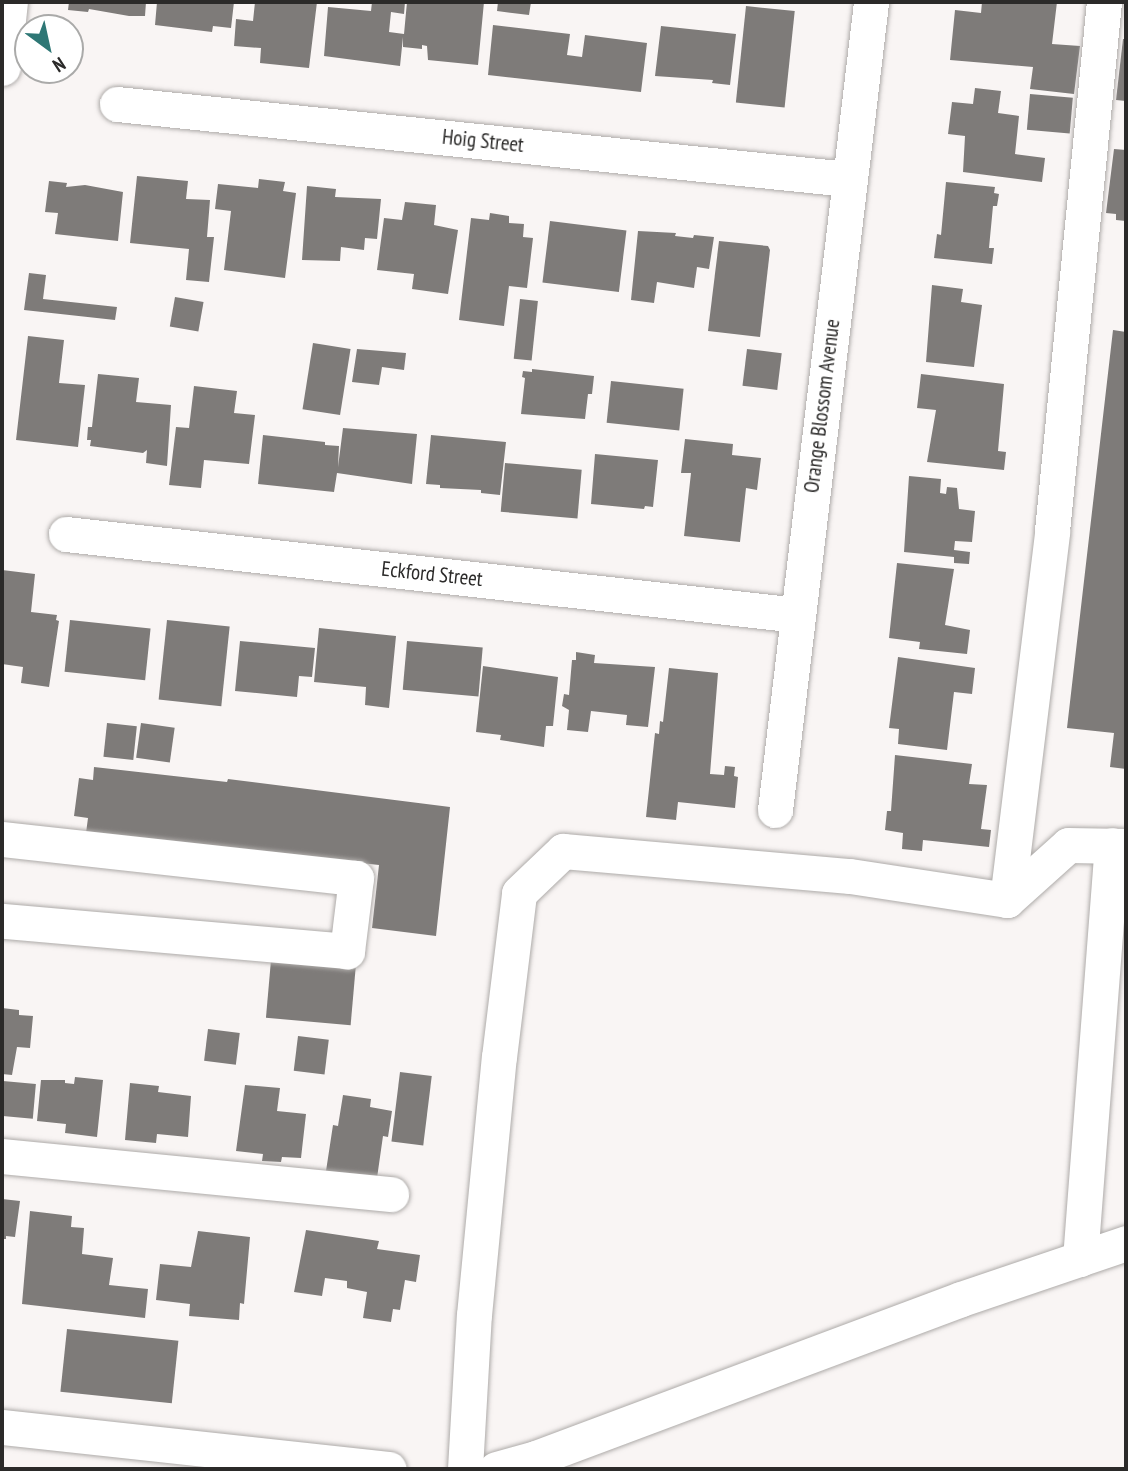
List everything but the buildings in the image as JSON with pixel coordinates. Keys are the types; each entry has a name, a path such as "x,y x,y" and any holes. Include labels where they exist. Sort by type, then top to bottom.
{"main road":[{"path":"2,67 9,2"}],"street":[{"name":"Orange Blossom Avenue","path":"775,810 870,2"},
{"path":"1007,900 1052,531 1104,2"},
{"name":"Hoig Street","path":"117,103 848,179"},
{"name":"Eckford Street","path":"66,534 798,615"},
{"path":"2,839 356,878 347,951 2,922"},
{"path":"1007,900 1068,845 1119,845 1080,1259"},
{"path":"466,1469 477,1288 499,1057 519,893 563,851 850,876 1007,900"},
{"path":"2,1156 391,1194"},
{"path":"496,1469 536,1458 961,1299 1126,1243"},
{"path":"2,1427 389,1469"}]}
